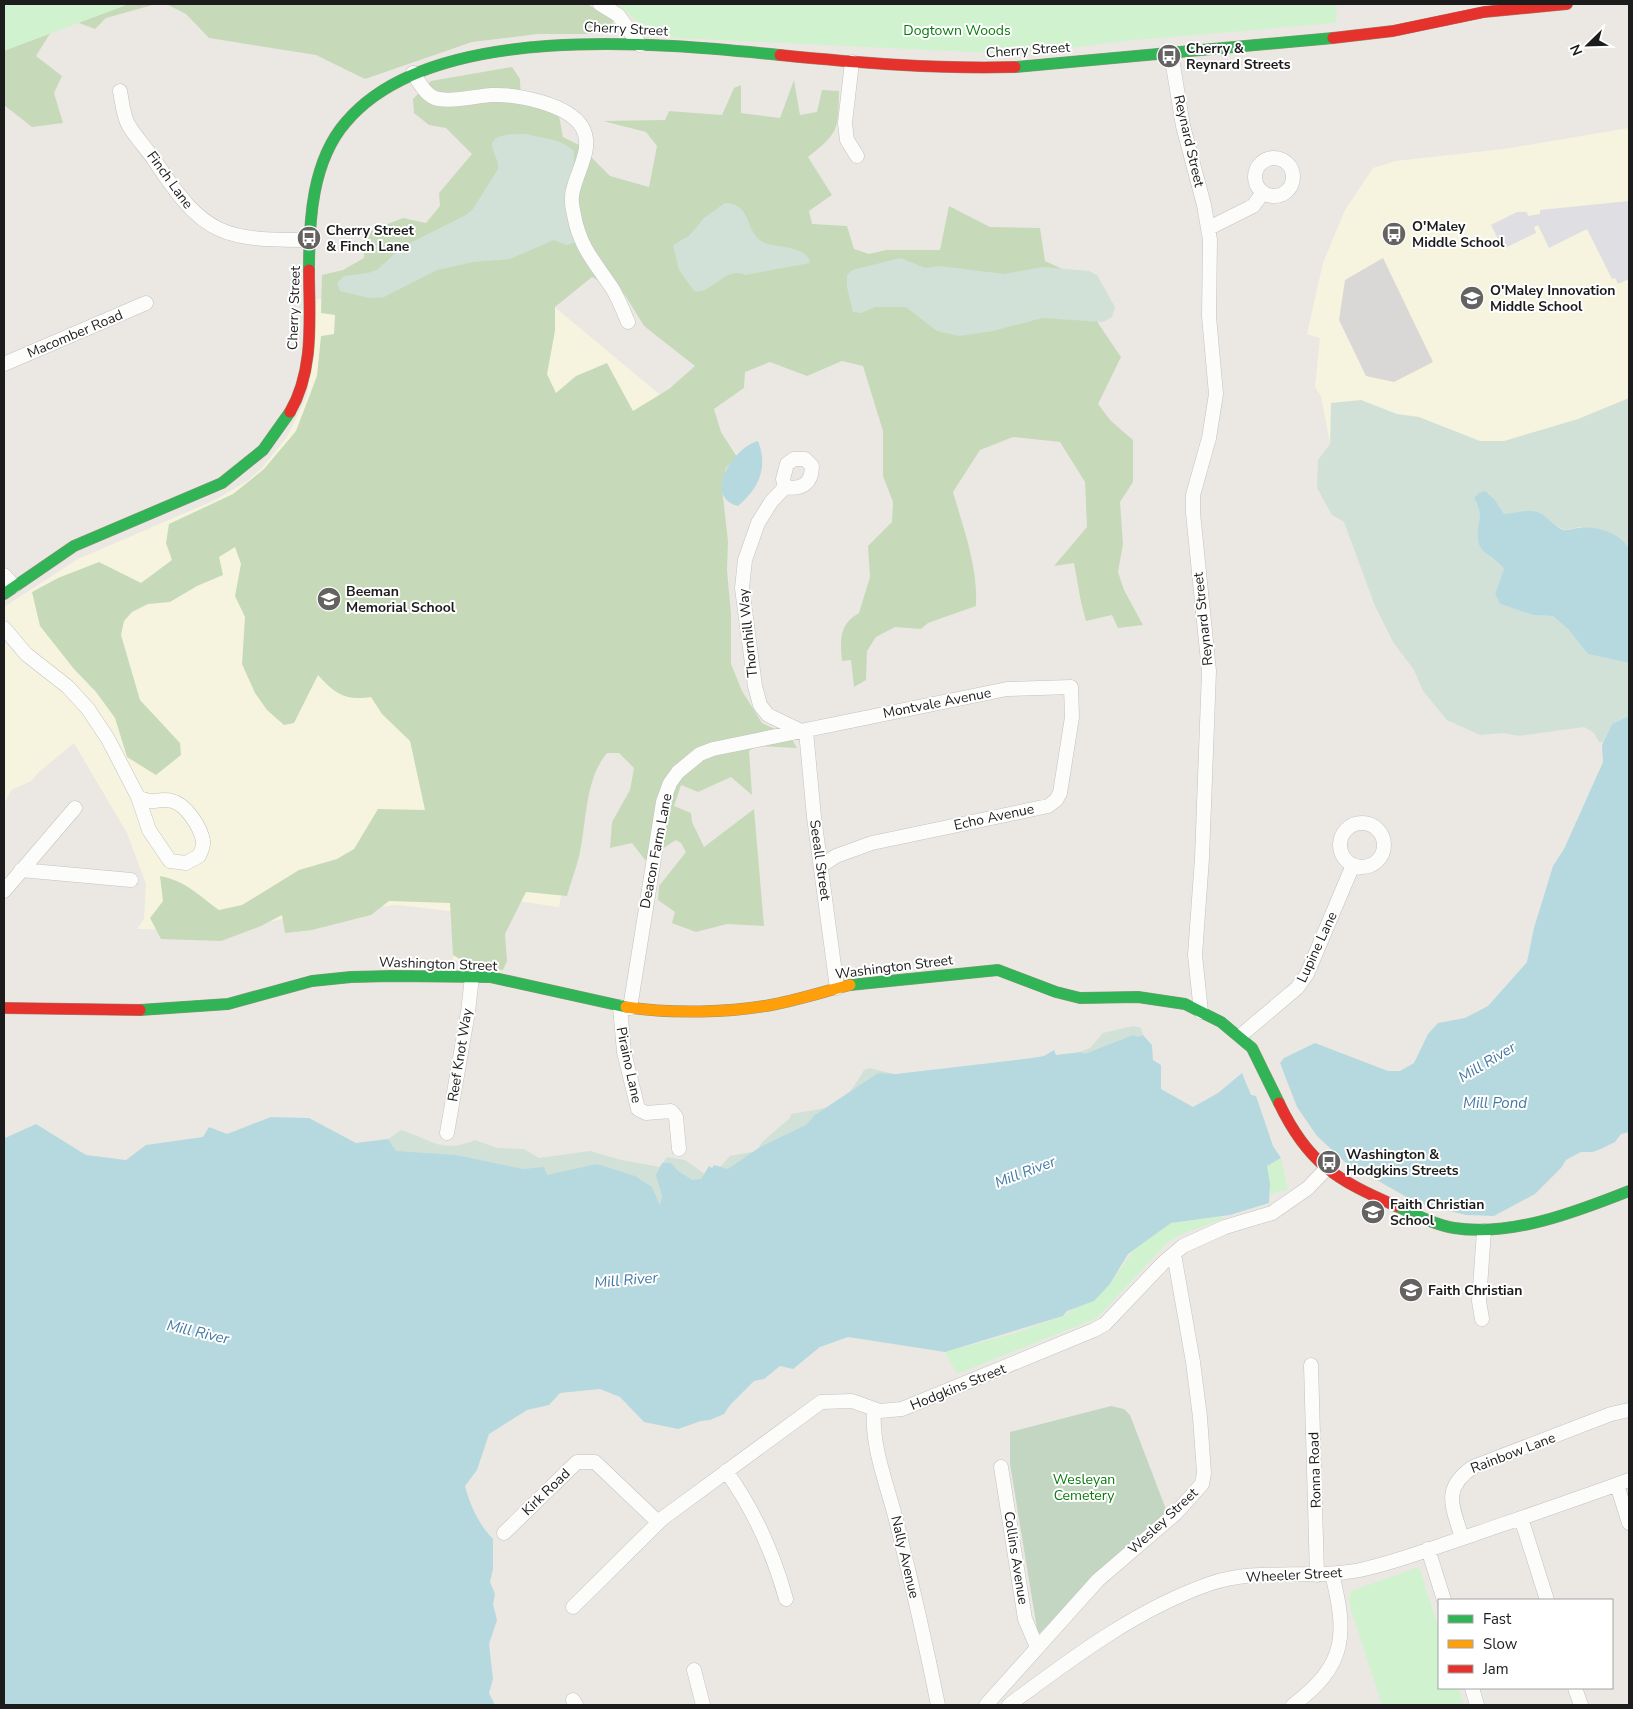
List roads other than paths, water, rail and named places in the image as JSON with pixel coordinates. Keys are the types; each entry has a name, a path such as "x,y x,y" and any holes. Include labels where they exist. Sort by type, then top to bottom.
{"street":[{"path":"600,4 618,15 640,45"},
{"name":"Cherry Street","path":"9,590 74,546 222,483 239,472 266,449 289,414 306,371 309,341 312,201 326,150 342,124 362,104 381,90 413,73 497,50 576,42 640,45 852,62 979,68 1022,67 1360,36 1482,13 1567,4"},
{"name":"Reynard Street","path":"1172,53 1183,126 1209,228 1209,316 1216,394 1210,438 1194,495 1193,513 1209,670 1202,858 1195,955 1201,1012"},
{"path":"852,62 845,123 847,140 857,156"},
{"path":"413,73 423,89 438,99 494,95 547,104 565,111 574,118 582,128 587,142 572,197 578,229 584,249 612,288 628,322"},
{"name":"Finch Lane","path":"120,90 127,123 182,201 196,215 214,228 241,237 311,240"},
{"path":"1209,228 1253,206 1262,194"},
{"name":"Macomber Road","path":"4,364 146,303"},
{"name":"Thornhill Way","path":"785,487 771,502 758,522 745,560 742,588 755,686 760,705 768,715 779,722 806,731"},
{"path":"4,575 9,590"},
{"path":"4,628 26,654 68,687 88,709 108,740 138,797 149,830 170,862 186,863 199,856 204,843 201,833 183,807 174,801 149,802 138,797"},
{"name":"Montvale Avenue","path":"806,731 1007,689 1071,687"},
{"name":"Echo Avenue","path":"821,866 836,856 872,843 1048,806 1056,800 1060,793 1072,717 1071,687"},
{"name":"Seeall Street","path":"806,731 837,988"},
{"name":"Deacon Farm Lane","path":"625,1008 663,802 670,783 688,763 707,752 770,736 806,731"},
{"path":"4,891 75,808"},
{"name":"Lupine Lane","path":"1240,1036 1297,988 1302,981 1353,865"},
{"path":"21,870 131,880"},
{"name":"Washington Street","path":"4,1008 180,1007 228,1004 310,982 342,977 490,977 625,1008 652,1011 734,1009 776,1004 853,984 998,970 1056,992 1080,998 1138,997 1184,1004 1221,1022 1252,1048 1291,1128 1300,1142 1326,1168 1351,1186 1430,1221 1452,1228 1484,1231 1530,1224 1601,1202 1629,1191"},
{"name":"Reef Knot Way","path":"447,1133 468,1012 472,977"},
{"name":"Piraino Lane","path":"625,1008 624,1052 638,1109 646,1113 671,1111 676,1117 679,1149"},
{"name":"Hodgkins Street","path":"573,1607 658,1522 821,1402 852,1401 880,1411 902,1409 1094,1330 1104,1324 1183,1246 1225,1228 1272,1214 1308,1188 1326,1168"},
{"path":"1482,1319 1479,1301 1484,1231"},
{"name":"Wesley Street","path":"986,1705 1098,1580 1175,1514 1202,1484 1204,1473 1200,1417 1193,1362 1174,1254"},
{"name":"Ronna Road","path":"1311,1366 1317,1575"},
{"name":"Nally Avenue","path":"874,1409 873,1428 877,1450 904,1550 938,1705"},
{"name":"Rainbow Lane","path":"1462,1538 1451,1501 1453,1488 1460,1476 1473,1467 1611,1414 1629,1410"},
{"name":"Kirk Road","path":"504,1533 565,1472 577,1462 588,1460 595,1462 658,1522"},
{"name":"Collins Avenue","path":"1001,1468 1025,1619 1037,1647"},
{"path":"726,1471 762,1530 779,1572 786,1599"},
{"path":"1623,1482 1629,1523"},
{"name":"Wheeler Street","path":"1009,1705 1094,1644 1136,1618 1182,1594 1212,1583 1232,1578 1332,1574 1373,1567 1623,1482"},
{"path":"1521,1518 1547,1599"},
{"path":"1428,1549 1444,1599"},
{"path":"1294,1705 1326,1673 1335,1659 1342,1638 1341,1610 1332,1574"},
{"path":"694,1670 704,1705"},
{"path":"1472,1689 1477,1705"},
{"path":"1575,1689 1581,1705"}],"water":[{"path":"758,441 762,460 760,477 751,492 738,506 727,501 722,492 722,482 732,461 749,445"},
{"path":"1485,491 1495,500 1504,514 1528,511 1538,512 1563,530 1585,527 1600,529 1607,531 1625,543 1629,549 1629,663 1588,654 1568,629 1553,616 1533,615 1500,604 1495,594 1504,569 1482,549 1478,540 1480,515 1474,498 1479,493"},
{"name":"Mill Pond","path":"1629,716 1629,1132 1621,1134 1615,1142 1603,1148 1593,1152 1581,1152 1566,1160 1561,1168 1535,1194 1494,1216 1466,1215 1417,1203 1345,1162 1317,1136 1297,1107 1280,1063 1284,1058 1315,1043 1388,1071 1400,1071 1414,1063 1428,1034 1438,1023 1465,1018 1488,1006 1527,962 1534,928 1553,866 1564,849 1603,762 1602,745 1612,724"},
{"name":"Mill River","path":"1133,1035 1138,1037 1143,1035 1152,1045 1153,1060 1161,1065 1161,1089 1193,1107 1218,1093 1242,1073 1251,1095 1256,1096 1273,1146 1281,1158 1267,1166 1270,1184 1269,1203 1230,1215 1171,1223 1128,1254 1110,1284 1094,1301 1067,1311 1063,1316 945,1352 848,1337 820,1347 793,1369 780,1366 764,1379 754,1381 730,1405 724,1414 678,1429 644,1422 620,1397 600,1389 560,1393 549,1405 527,1410 489,1434 477,1470 465,1486 476,1514 483,1527 493,1539 493,1569 490,1582 495,1594 493,1604 497,1620 489,1644 493,1679 489,1693 495,1705 4,1705 5,1138 36,1124 86,1155 126,1160 146,1145 203,1137 209,1127 227,1134 271,1117 309,1118 356,1143 388,1139 396,1151 456,1155 523,1169 544,1167 547,1175 597,1164 635,1176 652,1187 660,1205 662,1196 656,1175 662,1163 671,1163 678,1171 692,1180 701,1179 709,1166 712,1168 714,1165 728,1169 760,1147 806,1125 815,1115 878,1073 896,1074 1032,1058 1044,1056 1054,1050 1056,1055 1081,1052 1085,1054"}],"place":[{"name":"Cherry & Reynard Streets","path":"1169,56"},
{"name":"O'Maley Middle School","path":"1394,234"},
{"name":"Cherry Street & Finch Lane","path":"309,238"},
{"name":"O'Maley Innovation Middle School","path":"1472,298"},
{"name":"Beeman Memorial School","path":"329,599"},
{"name":"Washington & Hodgkins Streets","path":"1329,1162"},
{"name":"Faith Christian School","path":"1373,1212"},
{"name":"Faith Christian","path":"1411,1290"}],"park label":[{"name":"Dogtown Woods","path":"957,30"},
{"name":"Wesleyan Cemetery","path":"1084,1488"}]}
